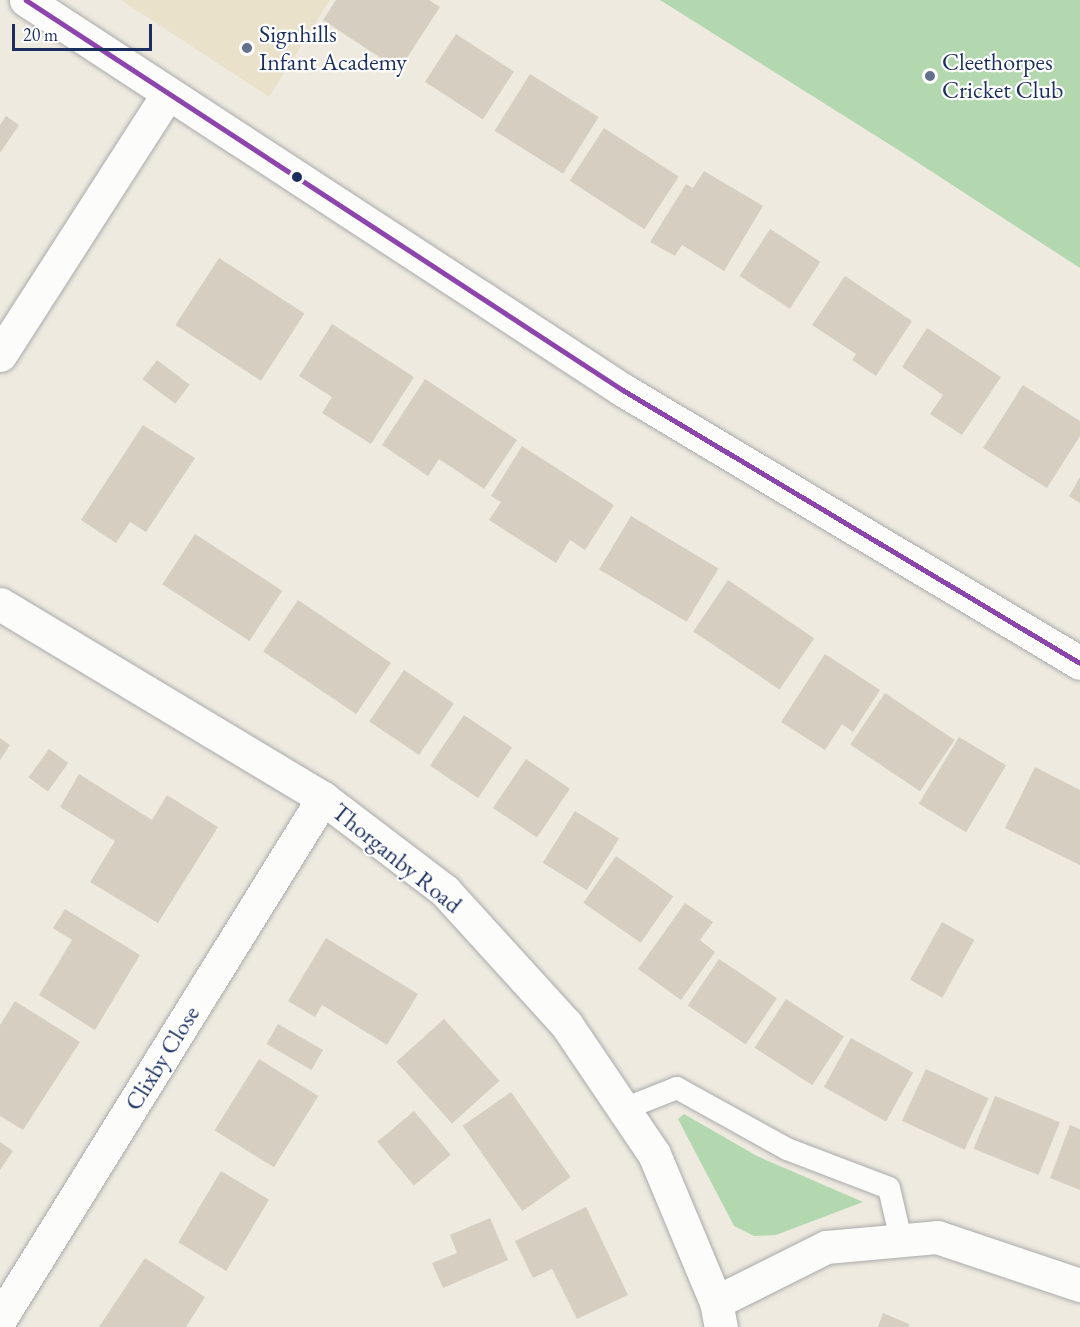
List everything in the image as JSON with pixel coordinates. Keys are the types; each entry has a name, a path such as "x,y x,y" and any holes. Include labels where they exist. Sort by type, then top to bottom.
{"street":[{"path":"26,0 623,390 1080,663"},
{"path":"0,355 168,93"},
{"name":"Thorganby Road","path":"0,604 324,798 445,891 566,1024 654,1154 719,1314"},
{"name":"Clixby Close","path":"0,1319 324,798"},
{"path":"719,1314 826,1247 937,1237 1080,1285"}],"lane":[{"path":"624,1109 677,1088 787,1149 889,1188 901,1240"}],"shaded area":[{"name":"Signhills Infant Academy","path":"121,0 330,0 269,97"}],"green space":[{"name":"Cleethorpes Cricket Club","path":"660,0 1080,0 1080,268 900,151"},
{"path":"684,1114 757,1156 863,1202 776,1235 754,1236 734,1226 678,1119"}],"building":[{"path":"336,0 429,0 440,7 399,70 323,20"},
{"path":"456,34 514,72 483,119 425,82"},
{"path":"530,74 599,117 563,174 494,131"},
{"path":"6,116 19,125 0,153 0,125"},
{"path":"604,128 679,176 644,229 570,181"},
{"path":"704,171 763,206 724,271 682,245 675,256 650,242 686,184 693,188"},
{"path":"770,229 820,262 790,309 740,276"},
{"path":"219,258 305,314 261,381 175,325"},
{"path":"845,276 912,321 876,376 852,360 856,354 812,325"},
{"path":"332,324 414,377 371,444 322,413 332,397 299,376"},
{"path":"927,328 1001,377 962,435 930,414 943,395 902,367"},
{"path":"157,360 190,385 175,404 143,379"},
{"path":"425,379 517,440 484,489 439,459 428,476 382,445"},
{"path":"1023,385 1080,421 1080,436 1047,488 983,448"},
{"path":"143,425 195,458 146,532 130,522 116,543 81,520"},
{"path":"522,446 614,505 585,550 570,540 556,563 489,520 501,502 491,496"},
{"path":"1080,477 1080,503 1069,496"},
{"path":"631,516 718,569 686,622 599,569"},
{"path":"195,534 282,591 250,641 162,584"},
{"path":"728,580 814,638 780,690 693,631"},
{"path":"298,600 391,663 356,714 263,651"},
{"path":"825,654 880,690 853,732 842,724 825,750 781,722"},
{"path":"404,670 454,704 419,755 369,721"},
{"path":"885,693 955,740 920,791 850,744"},
{"path":"464,715 512,747 478,798 430,766"},
{"path":"959,737 1006,765 966,832 919,804"},
{"path":"0,738 10,745 0,760"},
{"path":"49,749 68,763 48,791 28,777"},
{"path":"526,759 570,789 537,838 493,808"},
{"path":"1035,767 1080,790 1080,865 1005,828"},
{"path":"79,774 152,820 167,795 218,827 158,923 90,882 115,841 60,807"},
{"path":"575,811 619,839 587,890 543,863"},
{"path":"616,856 673,896 641,943 583,903"},
{"path":"685,903 713,922 700,940 715,952 681,1000 638,969"},
{"path":"65,909 140,955 95,1030 39,995 72,940 53,928"},
{"path":"942,922 974,940 942,998 910,980"},
{"path":"326,938 418,994 387,1045 322,1005 315,1017 288,1001"},
{"path":"719,959 777,998 746,1045 688,1005"},
{"path":"786,999 844,1037 812,1085 754,1048"},
{"path":"15,1001 80,1042 23,1130 0,1116 0,1025"},
{"path":"444,1019 500,1081 452,1124 396,1062"},
{"path":"278,1024 323,1050 312,1070 267,1044"},
{"path":"851,1038 913,1072 886,1121 824,1087"},
{"path":"259,1059 318,1096 274,1167 214,1130"},
{"path":"926,1069 989,1098 964,1150 902,1121"},
{"path":"511,1092 571,1177 522,1211 463,1126"},
{"path":"995,1096 1060,1122 1039,1175 974,1149"},
{"path":"414,1111 451,1155 414,1186 377,1142"},
{"path":"1070,1125 1080,1129 1080,1190 1050,1178"},
{"path":"0,1142 13,1151 0,1170"},
{"path":"221,1171 269,1200 226,1271 178,1242"},
{"path":"586,1207 628,1295 577,1319 552,1269 533,1278 515,1241"},
{"path":"490,1218 508,1260 443,1288 432,1263 457,1253 450,1235"},
{"path":"145,1258 205,1297 186,1327 99,1327"},
{"path":"883,1313 909,1324 908,1327 878,1327"}],"transit line":[{"path":"26,0 623,390 1080,663"}],"place":[{"name":"Signhills Infant Academy","path":"247,48"},
{"name":"Cleethorpes Cricket Club","path":"930,76"}]}
